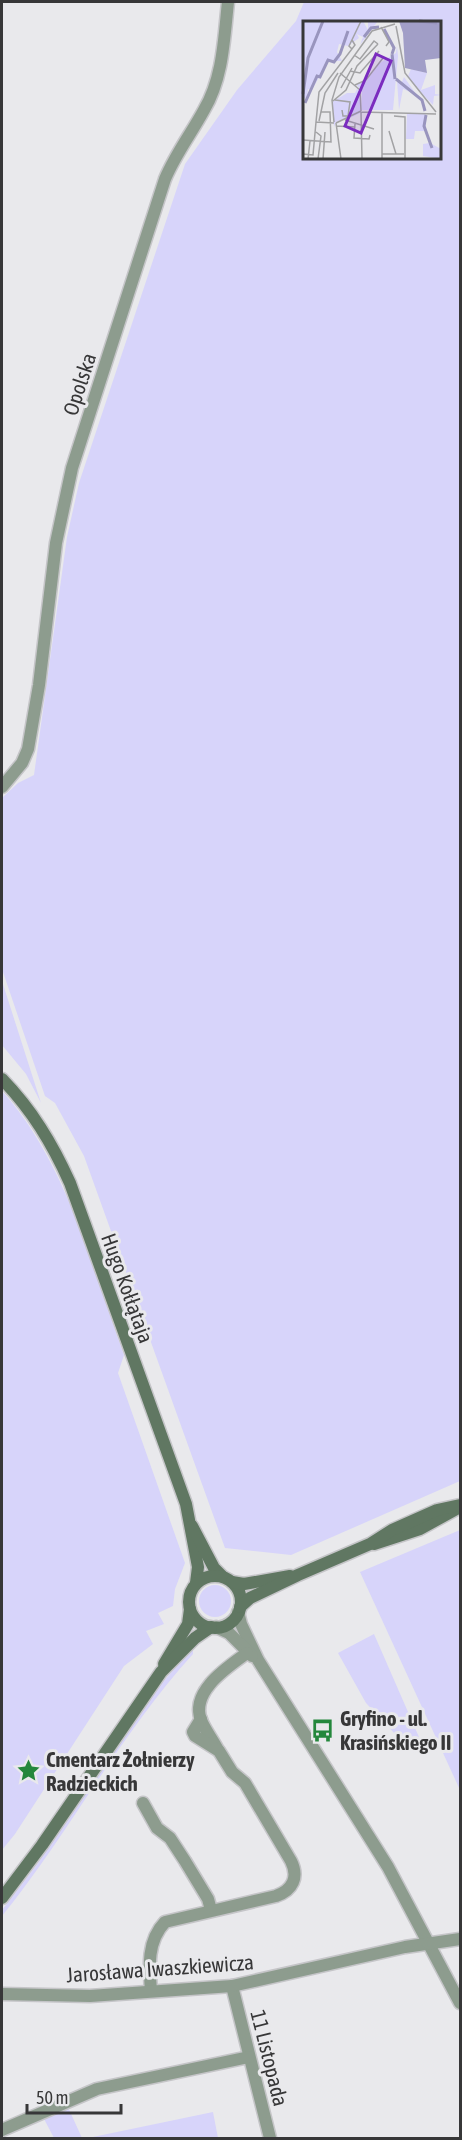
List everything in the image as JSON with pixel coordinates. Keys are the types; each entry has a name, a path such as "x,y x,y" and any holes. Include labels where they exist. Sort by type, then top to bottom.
{"main road":[{"name":"Hugo Kołłątaja","path":"2,1079 25,1102 50,1141 70,1183 192,1525 213,1568 227,1579"},
{"path":"161,1672 195,1638 213,1627 230,1622 250,1598 370,1544 396,1539 420,1529 460,1505"},
{"name":"Hugo Kołłątaja","path":"192,1525 198,1572 196,1583"},
{"path":"2,1898 42,1845 161,1672 188,1624 190,1596 196,1583 208,1577 227,1579 240,1585 298,1575"},
{"path":"227,1579 239,1593 239,1609"},
{"path":"190,1610 199,1622 213,1627"}],"street":[{"name":"Opolska","path":"2,787 22,763 28,749 56,543 72,468 165,179 179,148 213,92 221,65 228,2"},
{"path":"239,1609 240,1624 253,1657 369,1836 429,1942 460,2003"},
{"path":"213,1627 229,1634 253,1657"},
{"path":"151,1991 150,1952 157,1930 173,1918 276,1896 291,1887 295,1877 295,1869 259,1807 219,1751 195,1736 193,1732 201,1719 199,1707 205,1691 253,1657"},
{"path":"143,1803 157,1828 170,1838 185,1861 208,1899 211,1910"},
{"name":"Jarosława Iwaszkiewicza","path":"2,1994 90,1996 232,1986 429,1942 460,1939"},
{"name":"11 Listopada","path":"232,1986 270,2139"},
{"path":"2,2130 97,2089 249,2057"}],"shaded area":[{"path":"304,2 460,2 460,1481 291,1555 225,1548 84,1156 55,1103 45,1096 2,969 2,798 18,783 34,775 67,537 79,483 185,164 237,90 296,21"},
{"path":"2,981 41,1103 26,1074 2,1045"},
{"path":"2,1091 25,1119 44,1150 75,1216 124,1355 118,1373 185,1563 175,1589 173,1606 158,1613 164,1624 146,1631 153,1644 124,1666 15,1834 2,1850"},
{"path":"460,1530 460,1790 360,1572"},
{"path":"215,1585 226,1590 231,1601 226,1612 215,1617 204,1612 199,1601 204,1590"},
{"path":"374,1634 422,1744 407,1753 396,1735 366,1703 338,1653"},
{"path":"193,1647 193,1654 142,1717 27,1884 2,1916 2,1910 38,1863 156,1690"},
{"path":"67,2105 82,2138 54,2138 43,2117"},
{"path":"213,2112 218,2138 88,2138"}],"place":[{"name":"Gryfino - ul. Krasińskiego II","path":"322,1730"},
{"name":"Cmentarz Żołnierzy Radzieckich","path":"28,1771"}]}
